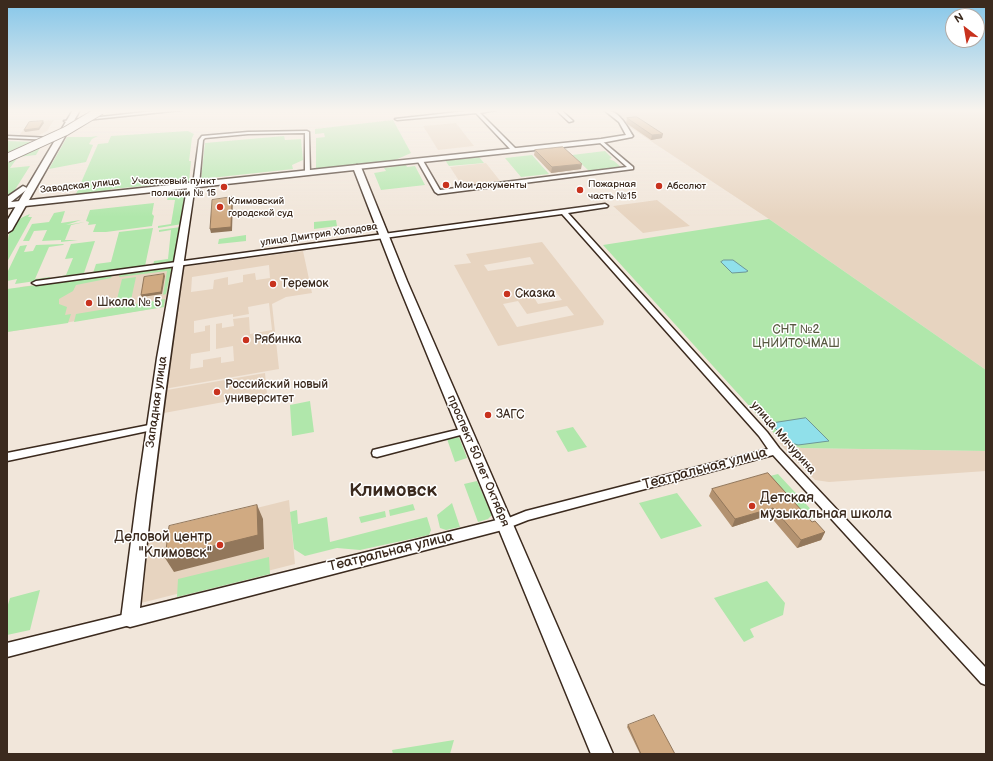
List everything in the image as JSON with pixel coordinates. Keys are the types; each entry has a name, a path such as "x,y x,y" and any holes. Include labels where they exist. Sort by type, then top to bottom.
{"main road":[{"path":"7,153 24,146"},
{"path":"7,158 34,146"},
{"path":"7,230 11,206 50,146"},
{"path":"11,206 52,146"},
{"name":"Заводская улица","path":"11,206 357,167"},
{"name":"проспект 50 лет Октября","path":"357,167 465,431 602,754"}],"street":[{"path":"194,185 200,146"},
{"path":"307,146 308,172"},
{"path":"510,146 514,150"},
{"name":"Заводская улица","path":"357,167 557,146"},
{"path":"420,160 438,192 631,168 606,146"},
{"name":"Западная улица","path":"130,619 144,495 179,264 194,185"},
{"name":"улица Дмитрия Холодова","path":"36,283 605,206"},
{"name":"улица Мичурина","path":"563,211 763,434 775,451 986,678"},
{"path":"7,457 154,428"},
{"path":"377,453 465,431"},
{"name":"Театральная улица","path":"7,650 505,524 526,516 775,451"}],"shaded area":[{"path":"435,146 474,146 438,150"},
{"path":"658,146 986,146 986,370 769,219"},
{"path":"486,163 501,182 463,187 450,167"},
{"path":"657,200 690,226 643,233 613,206"},
{"name":"Сказка","path":"542,242 604,321 603,325 498,346 454,265 471,263 466,254","holes":["530,257 534,264 488,271 484,265","556,292 562,300 538,304 533,296","518,301 527,314 567,306 574,315 517,327 503,304"]},
{"path":"303,251 312,293 286,297 272,304 279,369 164,389 181,267","holes":["269,265 270,278 256,280 255,273 243,275 243,282 228,285 228,277 214,280 213,289 191,292 192,277","269,303 272,330 250,334 249,317 233,319 234,326 222,328 222,323 216,324 216,349 233,346 234,361 221,363 221,357 203,360 203,367 190,369 191,354 210,351 210,325 205,326 205,331 194,333 194,321 233,314 233,317 249,314 248,307"]},
{"name":"Школа № 5","path":"172,267 164,307 7,332 20,287"},
{"name":"Российский новый университет","path":"265,373 267,394 164,413 167,390"},
{"path":"782,442 801,448 986,451 986,471 829,482 815,480 779,443"},
{"path":"289,500 295,564 141,603 139,599 147,535"}],"green space":[{"path":"7,146 33,146 31,149 40,148 36,155 18,157 10,168 30,166 11,196 7,199"},
{"path":"62,146 93,146 86,162 49,169"},
{"path":"97,146 191,146 189,182 111,189 109,192 76,194"},
{"path":"205,146 302,146 303,160 292,165 293,169 201,179"},
{"path":"316,146 407,146 411,153 393,161 316,169"},
{"path":"605,151 612,158 609,159 621,167 589,171 572,155"},
{"path":"532,155 549,174 521,177 505,158"},
{"path":"479,157 484,163 449,166 445,160"},
{"path":"406,165 407,167 415,166 425,185 381,190 374,173 386,171 384,168"},
{"path":"187,191 182,224 158,228 158,226 171,224 175,200 167,200 169,193"},
{"path":"154,203 152,226 106,232 93,232 96,224 88,225 89,222 86,221 90,210"},
{"path":"65,211 61,223 81,220 66,225 85,222 71,225 65,240 78,240 61,242 61,240 42,241 47,230 34,231 29,241 23,241 32,224 49,222 54,213"},
{"path":"30,214 28,217 32,217 7,262 8,240 12,227 22,217"},
{"name":"СНТ №2 ЦНИИТОЧМАШ","path":"769,219 986,370 986,451 801,448 782,442 603,245"},
{"path":"336,220 337,226 314,229 314,222"},
{"path":"181,227 176,260 170,263 153,266 154,261 168,259 171,230 159,232 159,230"},
{"path":"153,228 145,266 93,273 96,264 111,262 119,232"},
{"path":"246,235 246,241 218,244 219,239"},
{"path":"95,241 84,273 58,277 66,275 73,258 65,259 71,244"},
{"path":"64,244 49,247 35,279 50,277 49,279 15,284 17,279 7,281 7,273 20,246 27,245 24,252 33,251 36,245"},
{"path":"172,267 166,294 163,295 167,271 119,277 120,274"},
{"path":"112,275 111,278 76,285 73,291 59,299 59,304 67,307 65,315 71,314 68,323 7,332 7,289"},
{"path":"136,277 131,300 116,303 122,279"},
{"path":"165,299 164,307 74,322 76,314"},
{"path":"310,401 314,432 292,436 290,405"},
{"path":"573,427 587,447 568,452 556,431"},
{"path":"459,437 467,458 455,462 447,439"},
{"path":"778,474 818,517 805,521 766,477"},
{"path":"477,481 492,515 488,519 478,522 464,484"},
{"path":"677,493 702,526 661,539 639,503"},
{"path":"452,503 460,527 446,530 440,528 437,515"},
{"path":"413,504 415,510 390,516 389,510"},
{"path":"297,510 298,524 327,517 330,542 427,517 431,530 429,535 360,550 337,548 305,556 294,549 290,512"},
{"path":"385,511 386,517 361,523 359,517"},
{"path":"269,557 270,574 177,597 178,579"},
{"path":"767,581 785,603 783,615 750,629 754,637 744,642 714,598"},
{"path":"40,590 30,630 7,635 7,608 10,598"},
{"path":"454,740 450,754 393,754 392,750"}],"water":[{"path":"724,260 733,260 748,271 732,273 721,262"},
{"path":"806,418 829,441 798,445 789,442 773,426 774,423"}],"building":[{"path":"563,147 582,164 552,167 535,150"},
{"path":"232,197 231,227 210,229 212,200"},
{"path":"164,274 161,292 141,295 144,277"},
{"name":"Детская музыкальная школа","path":"768,473 812,522 815,521 825,532 801,540 773,508 735,519 712,489"},
{"path":"257,505 258,535 165,558 169,526"},
{"path":"654,715 675,754 641,754 628,725"}],"place":[{"name":"Мои документы","path":"446,185"},
{"name":"Абсолют","path":"659,186"},
{"name":"Участковый пункт полиции № 15","path":"224,187"},
{"name":"Пожарная часть №15","path":"580,190"},
{"name":"Климовский городской суд","path":"220,207"},
{"name":"Теремок","path":"273,284"},
{"name":"Сказка","path":"507,294"},
{"name":"Школа № 5","path":"89,303"},
{"name":"Рябинка","path":"246,340"},
{"name":"Российский новый университет","path":"217,392"},
{"name":"ЗАГС","path":"488,415"},
{"name":"Детская музыкальная школа","path":"752,506"},
{"name":"Деловой центр \"Климовск\"","path":"220,545"}],"district":[{"name":"Климовск","path":"393,491"}]}
